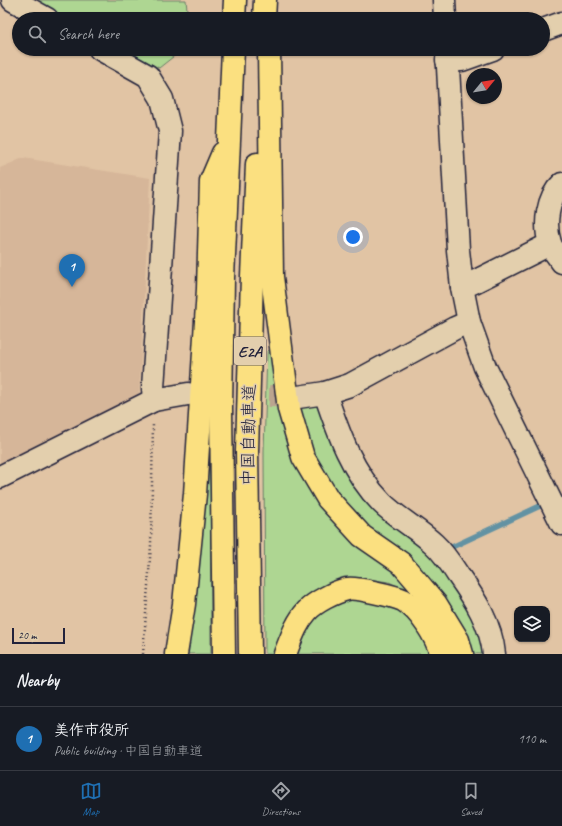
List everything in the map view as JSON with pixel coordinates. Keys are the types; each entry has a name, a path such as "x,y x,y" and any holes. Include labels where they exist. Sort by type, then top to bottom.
{"highway":[{"path":"234,12 235,0"},
{"path":"264,12 265,0"},
{"path":"268,0 269,12"},
{"name":"中国自動車道","path":"224,654 222,408 223,278 233,56"},
{"name":"中国自動車道","path":"250,654 247,451 252,276 263,56"},
{"path":"269,56 272,277 289,409 303,457 328,499 362,536 401,563 436,604 458,640 462,654"},
{"path":"176,654 184,604 195,494 208,289 211,181 228,140"},
{"path":"285,654 296,628 308,610 326,597 348,588 372,591 403,600 423,618 441,654"}],"street":[{"path":"13,0 34,12"},
{"path":"444,0 445,12"},
{"path":"550,27 562,23"},
{"path":"112,56 148,76 162,100 170,131 153,388 154,400"},
{"path":"447,56 458,250 462,287 469,322 485,366 562,524"},
{"path":"450,56 462,60 473,56"},
{"path":"562,184 558,187 549,207 547,228 550,244 562,262"},
{"path":"462,287 550,244"},
{"path":"298,397 325,393 350,385 469,322"},
{"path":"325,393 334,421 356,470 382,502 434,544 448,560 471,593 484,618 492,640 494,654"},
{"path":"0,477 154,400 188,394"}],"path":[{"path":"143,654 151,545 154,400"}],"shaded area":[{"path":"23,158 150,178 139,397 0,464 0,168"}],"green space":[{"path":"32,0 186,0 187,12 55,12"},
{"path":"136,56 174,56 159,68"},
{"path":"271,350 284,424 397,573 417,596 389,582 360,578 336,584 285,626 273,654 265,654 264,452 267,351"},
{"path":"309,401 322,406 343,456 428,545 467,596 488,654 472,654 468,640 457,616 443,597 349,510 317,463 305,436 297,403"},
{"path":"210,413 211,654 184,654"},
{"path":"370,598 390,603 416,622 435,654 294,654 297,646 313,622 313,619 332,605 350,600"}],"waterway":[{"path":"452,547 540,506"}],"tunnel":[{"path":"203,394 298,397"}],"place":[{"name":"美作市役所","path":"72,287"}]}
